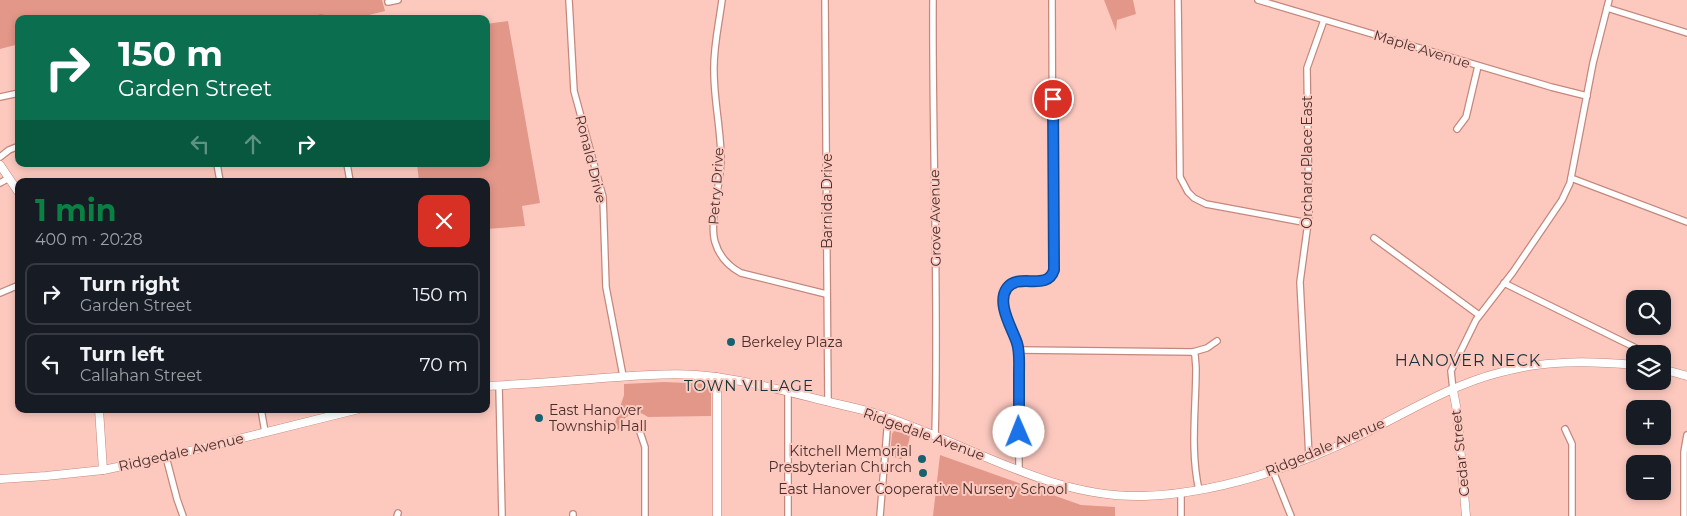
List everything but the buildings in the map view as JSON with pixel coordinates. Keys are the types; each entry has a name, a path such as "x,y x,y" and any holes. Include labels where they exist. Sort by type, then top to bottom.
{"main road":[{"path":"0,165 15,187"},
{"name":"Ridgedale Avenue","path":"490,386 623,376 680,374 717,377 788,391 888,418 1051,481 1088,491 1123,496 1181,493 1225,486 1273,471 1355,438 1431,399 1498,373 1542,364 1586,362 1626,364"},
{"path":"1671,372 1687,376"},
{"path":"717,377 717,516"},
{"name":"Cedar Street","path":"1453,390 1458,420 1466,516"},
{"path":"99,413 103,470"},
{"name":"Ridgedale Avenue","path":"0,479 103,470 166,457 343,413"}],"street":[{"path":"388,2 398,0"},
{"name":"Ronald Drive","path":"569,0 574,91 603,198 606,287 623,376"},
{"name":"Petry Drive","path":"722,0 714,58 721,158 713,224 714,241 721,256 733,269 741,273 826,294"},
{"name":"Barnida Drive","path":"825,0 828,402"},
{"name":"Grove Avenue","path":"933,0 936,232 935,436"},
{"path":"1019,470 1019,350 1004,305 1005,292 1010,285 1018,281 1044,280 1050,277 1054,270 1052,0"},
{"path":"1178,0 1179,151 1180,177 1183,185 1194,198 1206,204 1308,223"},
{"name":"Maple Avenue","path":"1258,0 1478,66 1588,96"},
{"path":"1453,390 1451,371 1479,315 1504,283 1562,200 1571,178 1608,0"},
{"path":"1607,8 1687,33"},
{"name":"Orchard Place East","path":"1308,457 1300,282 1308,223 1307,68 1324,20"},
{"path":"1457,128 1466,117 1478,66"},
{"path":"0,97 15,94"},
{"path":"0,157 15,148"},
{"path":"0,183 9,178"},
{"path":"1571,178 1687,222"},
{"path":"1374,238 1479,315"},
{"path":"1504,283 1630,345"},
{"path":"0,294 15,287"},
{"path":"1019,350 1193,352 1207,348 1216,342"},
{"path":"1193,352 1196,368 1195,450 1198,490"},
{"path":"499,386 502,516"},
{"path":"788,391 788,516"},
{"path":"262,413 265,432"},
{"path":"880,516 888,418"},
{"path":"638,426 645,447 645,516"},
{"path":"1565,429 1572,444 1572,516"},
{"path":"1684,516 1684,452 1687,435"},
{"path":"166,457 183,516"},
{"path":"1273,471 1291,516"},
{"path":"1181,493 1181,516"}],"shaded area":[{"path":"0,0 382,0 385,11 369,15 15,15 15,45 0,49"},
{"path":"1104,0 1133,0 1136,14 1117,20 1116,31"},
{"path":"508,21 540,203 522,206 525,226 490,229 490,178 419,178 417,167 490,167 490,23"},
{"path":"664,382 711,384 711,416 648,417 641,413 635,413 623,420 623,430 613,429 624,395 624,384"},
{"path":"894,431 910,435 906,456 901,459 890,456 892,434"},
{"path":"940,455 1081,505 1115,507 1115,516 933,516"}],"place":[{"name":"Berkeley Plaza","path":"731,342"},
{"name":"East Hanover Township Hall","path":"539,418"},
{"name":"Kitchell Memorial Presbyterian Church","path":"922,459"},
{"name":"East Hanover Cooperative Nursery School","path":"923,473"}],"district":[{"name":"HANOVER NECK","path":"1468,360"},
{"name":"TOWN VILLAGE","path":"749,386"}],"route":[{"path":"1019,432 1019,348 1003,301 1007,288 1013,283 1018,281 1042,281 1050,277 1054,270 1053,99"}]}
